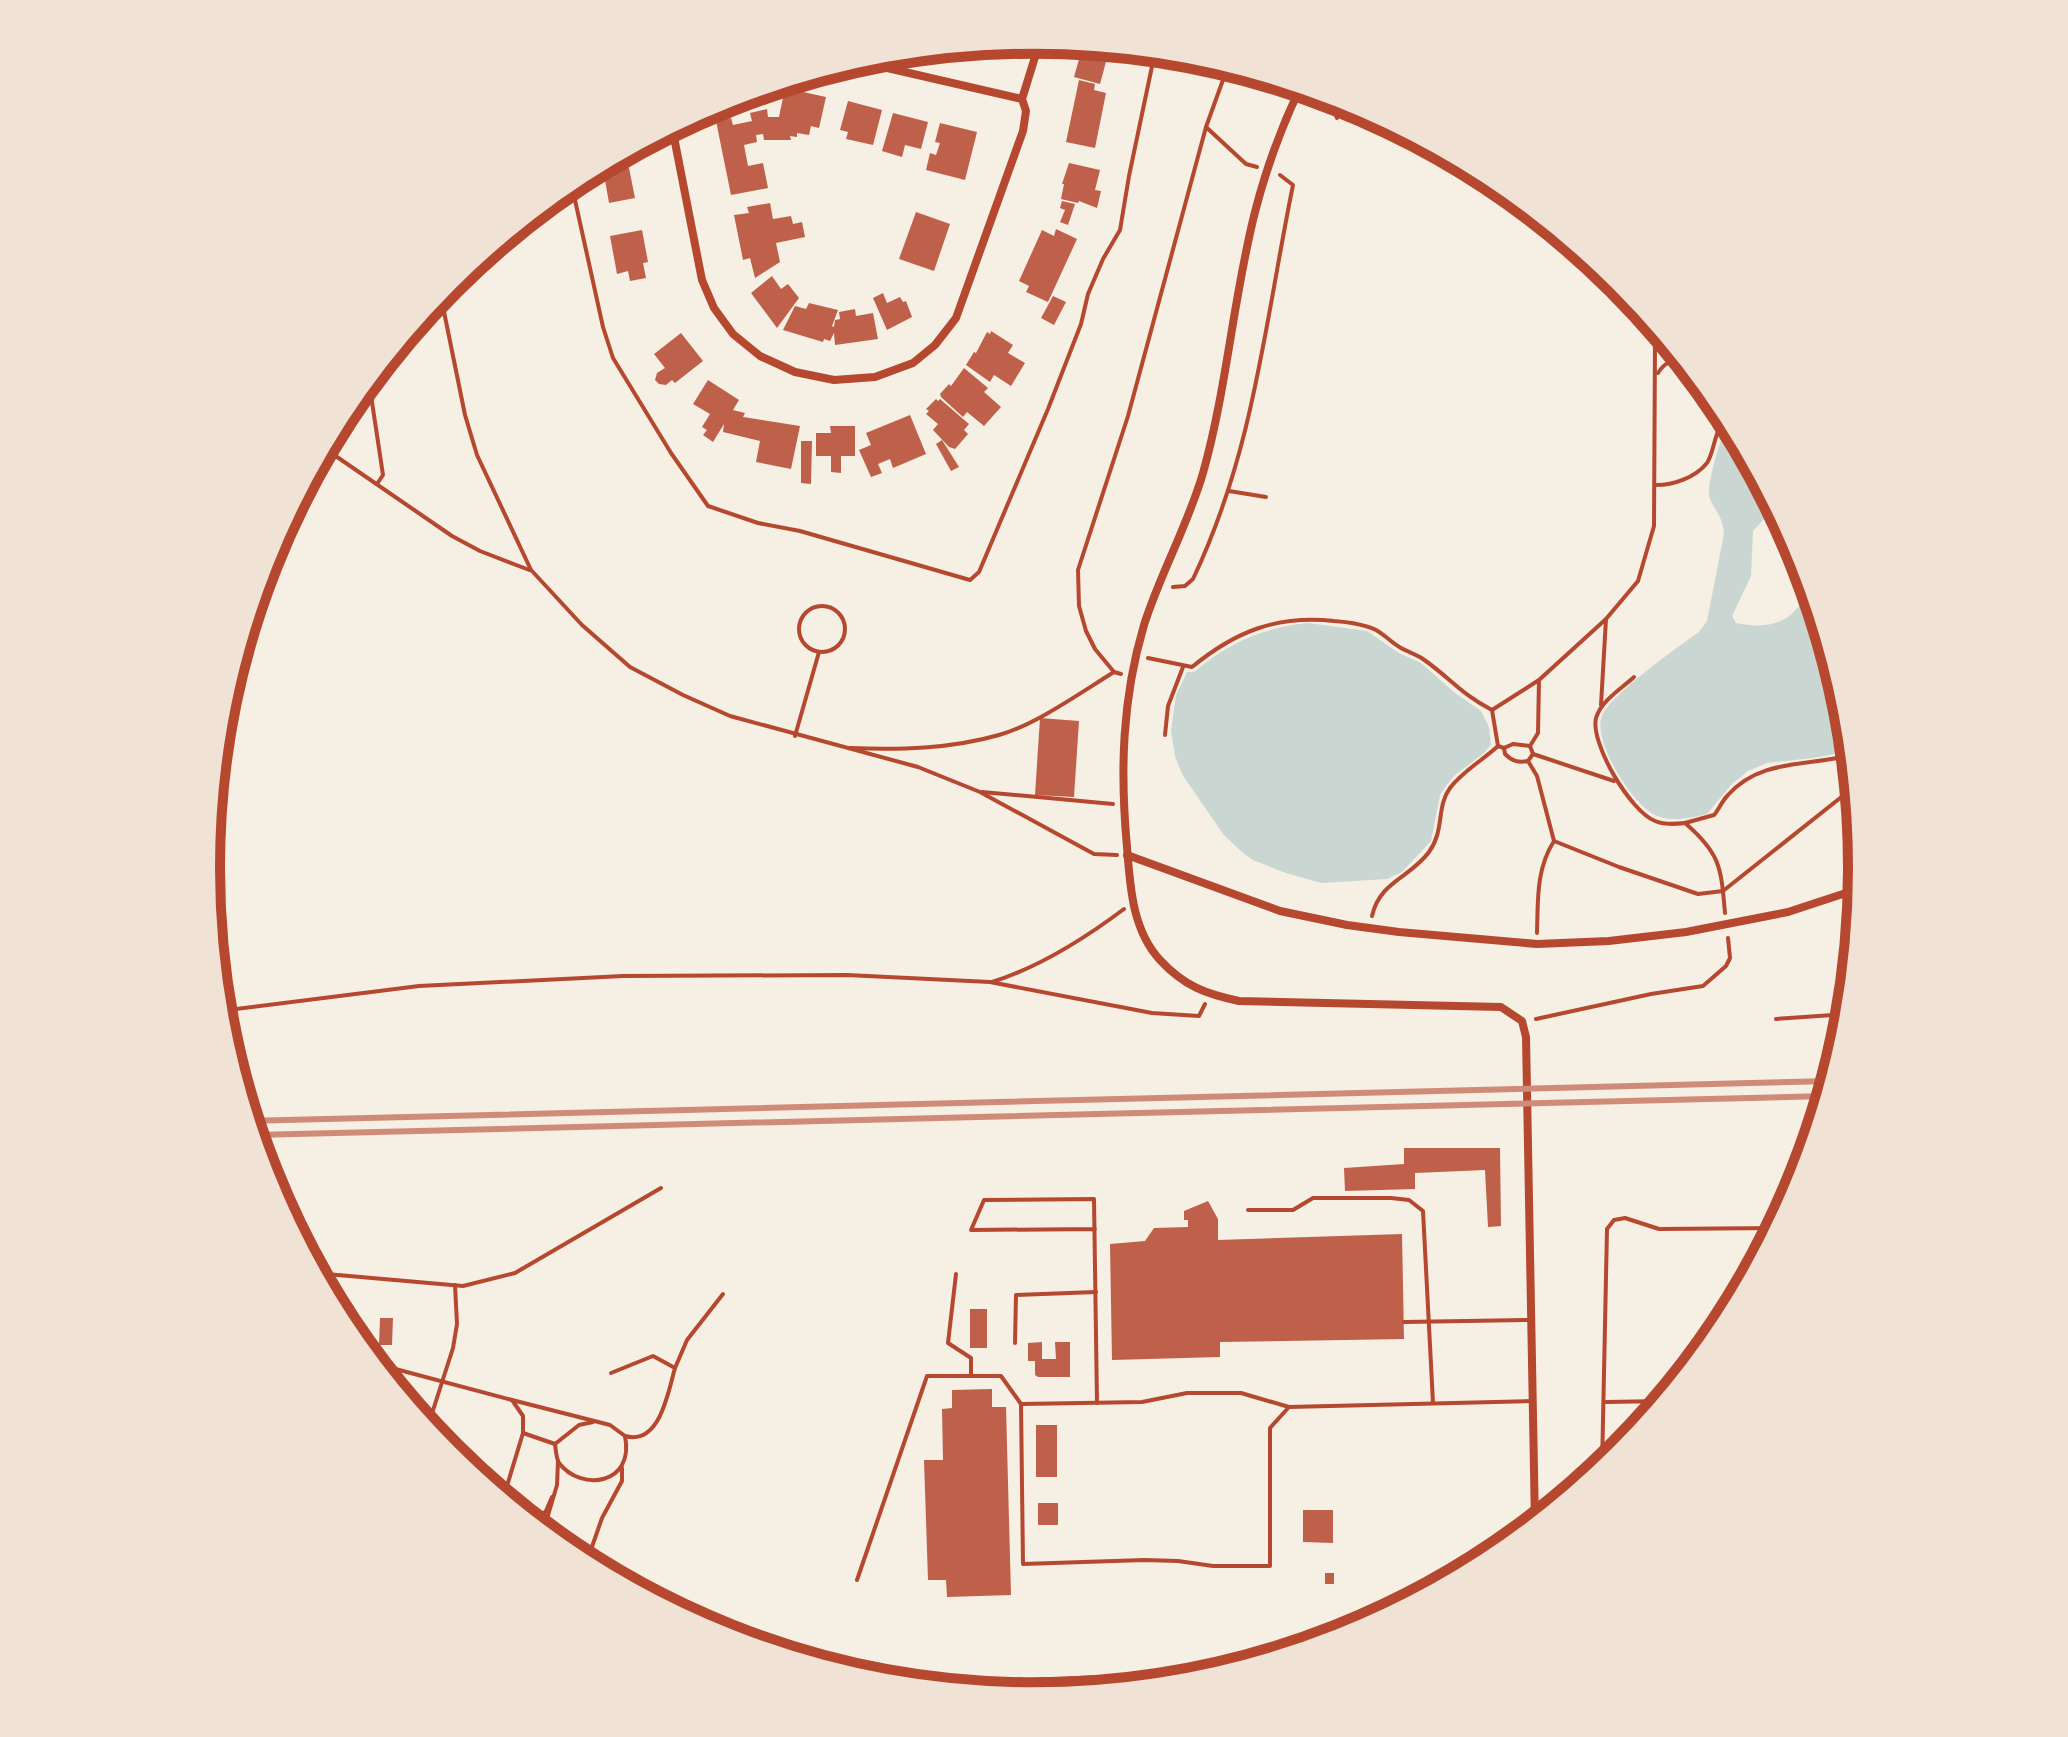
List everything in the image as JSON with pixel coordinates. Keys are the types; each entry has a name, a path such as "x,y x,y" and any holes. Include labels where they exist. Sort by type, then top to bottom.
{"street":[{"path":"674,138 702,280 723,321 745,345 778,365 814,377 875,377 913,363 935,345 956,318 1023,131 1026,111 1022,99 1035,57"},
{"path":"887,68 1022,99"},
{"path":"1296,97 1283,122 1255,213 1223,387 1202,474 1145,623 1131,676 1122,745 1129,885 1140,925 1158,959 1185,982 1209,995 1239,1001 1501,1007 1522,1021 1526,1047 1529,1157 1535,1511"},
{"path":"1127,855 1280,911 1370,928 1537,944 1686,932 1788,912 1848,892"}],"lane":[{"path":"328,1274 463,1286 515,1273 661,1188"},
{"path":"1248,1210 1293,1210 1313,1198 1391,1198 1409,1200 1423,1211 1433,1403"},
{"path":"1095,1229 971,1230 984,1200 1094,1199 1095,1229 1096,1292 1097,1403"},
{"path":"956,1274 948,1343 971,1358 971,1376"},
{"path":"431,1416 453,1348 457,1324 455,1285"},
{"path":"1015,1343 1016,1295 1096,1292"},
{"path":"391,1367 597,1421 634,1438 649,1433 658,1422 687,1340 723,1294"},
{"path":"1404,1322 1530,1320"},
{"path":"611,1373 653,1356 675,1368"},
{"path":"857,1580 927,1376 1001,1376 1021,1404 1023,1564 1144,1560 1213,1566 1270,1566 1270,1428 1289,1407"},
{"path":"1021,1404 1142,1402 1187,1393 1241,1393 1289,1407 1532,1401"},
{"path":"505,1488 523,1433 523,1416 512,1400"},
{"path":"555,1444 579,1425 597,1421"},
{"path":"523,1433 555,1444"},
{"path":"590,1552 602,1518 622,1481 622,1468 628,1451 625,1436"},
{"path":"546,1521 557,1485 555,1444"},
{"path":"558,1461 570,1472 586,1479 609,1479 622,1468"},
{"path":"540,1517 557,1485"},
{"path":"994,1681 1144,1675"}],"path":[{"path":"1131,676 1114,672 1095,649 1086,631 1079,606 1078,570 1147,350 1206,127 1224,77"},
{"path":"1161,583 1185,586 1193,579 1229,491 1252,410 1293,185 1282,175 1246,164 1206,127"},
{"path":"443,308 465,415 477,455 506,523 532,571 582,625 630,667 730,716 918,767 980,792 1094,854 1127,855"},
{"path":"1492,710 1539,680 1606,619 1638,581 1654,526 1655,342"},
{"path":"1657,375 1663,365 1671,362"},
{"path":"372,395 383,475 377,484"},
{"path":"1656,485 1672,485 1693,475 1707,462 1719,429"},
{"path":"333,454 480,551 532,571"},
{"path":"1229,491 1266,497"},
{"path":"822,606 836,611 845,630 834,649 819,652 801,639 800,624 807,611 822,606"},
{"path":"1137,655 1192,667 1229,642 1268,624 1308,618 1347,622 1374,629 1401,649 1421,657 1452,685 1492,710 1501,747 1511,759 1528,761 1533,754"},
{"path":"1606,619 1601,708 1595,725 1616,781 1627,798 1654,821 1685,823 1714,815 1725,797 1746,778 1772,767 1841,757"},
{"path":"795,736 819,652"},
{"path":"1165,735 1168,706 1183,667"},
{"path":"839,748 896,749 949,745 1001,735 1053,709 1114,672"},
{"path":"1601,708 1634,677"},
{"path":"1530,746 1538,733 1539,680"},
{"path":"1370,928 1374,907 1391,882 1418,865 1440,834 1443,806 1452,786 1501,747 1513,744 1530,746"},
{"path":"1530,746 1533,754"},
{"path":"1533,754 1616,781"},
{"path":"1528,761 1537,776 1554,841 1545,855 1540,872 1537,944"},
{"path":"980,792 1123,805"},
{"path":"1554,841 1698,894 1723,891 1845,794"},
{"path":"1522,1021 1703,986 1719,974 1730,958 1719,863 1705,840 1685,823"},
{"path":"990,982 1018,974 1046,960 1133,902"},
{"path":"232,1009 419,986 623,976 847,975 990,982 1152,1013 1199,1016 1209,995"},
{"path":"1776,1019 1835,1015"},
{"path":"1603,1451 1607,1229 1614,1220 1625,1218 1659,1229 1765,1228"},
{"path":"1605,1402 1650,1401"}],"shaded area":[{"path":"1723,435 1769,518 1766,517 1753,531 1751,576 1732,616 1736,623 1774,623 1793,613 1802,599 1821,658 1840,753 1767,763 1748,771 1732,784 1707,814 1673,819 1653,814 1634,797 1608,754 1600,727 1602,716 1618,696 1699,632 1707,621 1724,534 1709,494"},
{"path":"1308,623 1367,631 1399,653 1421,663 1481,711 1489,727 1491,745 1455,775 1440,795 1431,841 1402,872 1387,879 1321,883 1253,860 1223,834 1182,774 1175,756 1171,731 1176,695 1187,672 1194,672 1247,638 1276,628"}],"building":[{"path":"1080,56 1113,58 1107,58 1100,84 1074,77"},
{"path":"1079,80 1095,84 1094,90 1106,93 1095,148 1066,142"},
{"path":"795,90 826,97 819,128 811,126 809,135 797,133 797,137 790,136 791,140 764,140 763,134 756,135 757,142 744,145 748,166 763,163 768,188 731,195 716,121 731,118 733,125 752,121 750,113 767,109 768,117 779,117 784,94"},
{"path":"766,99 767,104 740,109"},
{"path":"848,101 882,110 873,145 846,139 848,132 840,130"},
{"path":"893,113 928,122 921,149 905,145 902,157 882,151"},
{"path":"940,123 977,132 965,180 926,170 930,153 936,155 940,143 935,142"},
{"path":"628,163 635,198 609,203 605,180 596,182"},
{"path":"1069,163 1100,170 1095,190 1101,191 1097,208 1079,201 1061,199"},
{"path":"1062,201 1075,204 1068,225 1060,222 1065,210 1060,208"},
{"path":"770,203 773,219 791,216 793,224 802,222 805,237 776,243 780,262 755,278 750,258 743,260 734,215 749,213 747,207"},
{"path":"916,212 950,224 934,271 899,259"},
{"path":"1056,229 1077,239 1048,302 1026,292 1029,286 1019,281 1042,230 1054,236"},
{"path":"642,230 648,262 643,263 646,278 630,281 628,271 617,274 610,236"},
{"path":"772,276 781,289 788,284 799,298 777,328 751,293"},
{"path":"883,293 887,303 900,297 903,302 906,301 912,317 887,330 873,298"},
{"path":"1053,296 1066,302 1054,325 1041,318"},
{"path":"809,303 838,310 832,326 834,327 835,320 840,319 839,312 855,309 856,316 873,313 878,339 835,345 834,333 830,341 824,339 823,342 783,330 795,306 806,309"},
{"path":"991,331 1013,345 1008,353 1025,363 1011,386 994,375 990,382 966,365 987,332 990,334"},
{"path":"681,333 703,361 675,383 672,380 666,385 659,384 655,380 657,373 665,368 654,354"},
{"path":"964,368 988,388 984,392 1001,407 984,426 967,412 963,417 941,397 940,394 949,384 951,386"},
{"path":"708,380 739,400 733,410 745,413 743,417 800,426 791,469 756,462 760,441 723,432 724,424 713,442 703,435 707,430 702,427 710,414 693,404"},
{"path":"940,399 969,424 964,430 968,434 955,449 949,447 933,430 938,424 926,414 929,411 926,409"},
{"path":"910,415 926,454 893,468 890,459 878,464 882,473 871,477 859,450 871,445 866,433"},
{"path":"830,426 855,426 855,456 841,456 841,473 831,472 831,456 816,456 816,433 831,433"},
{"path":"942,440 959,467 951,471 936,444"},
{"path":"801,441 812,441 811,484 801,483"},
{"path":"1040,718 1079,721 1074,797 1035,795"},
{"path":"1404,1148 1500,1148 1501,1226 1488,1227 1485,1170 1415,1173 1415,1189 1345,1191 1344,1168 1404,1164"},
{"path":"1208,1201 1218,1219 1218,1240 1402,1234 1404,1339 1220,1342 1220,1357 1112,1360 1110,1244 1145,1241 1154,1228 1188,1227 1184,1211"},
{"path":"970,1309 987,1309 987,1348 970,1348"},
{"path":"380,1318 393,1318 392,1345 379,1345"},
{"path":"1042,1342 1042,1359 1056,1359 1055,1342 1070,1342 1070,1377 1035,1375 1035,1361 1028,1361 1028,1343"},
{"path":"992,1389 992,1407 1006,1407 1011,1595 947,1597 946,1580 928,1580 924,1460 943,1460 942,1409 952,1408 952,1390"},
{"path":"1036,1425 1057,1425 1057,1477 1036,1477"},
{"path":"1038,1503 1058,1503 1058,1525 1038,1525"},
{"path":"1303,1510 1333,1510 1333,1543 1303,1542"},
{"path":"1325,1573 1334,1573 1334,1584 1325,1584"}],"railway":[{"path":"260,1121 1820,1081"},
{"path":"265,1135 1816,1096"}]}
